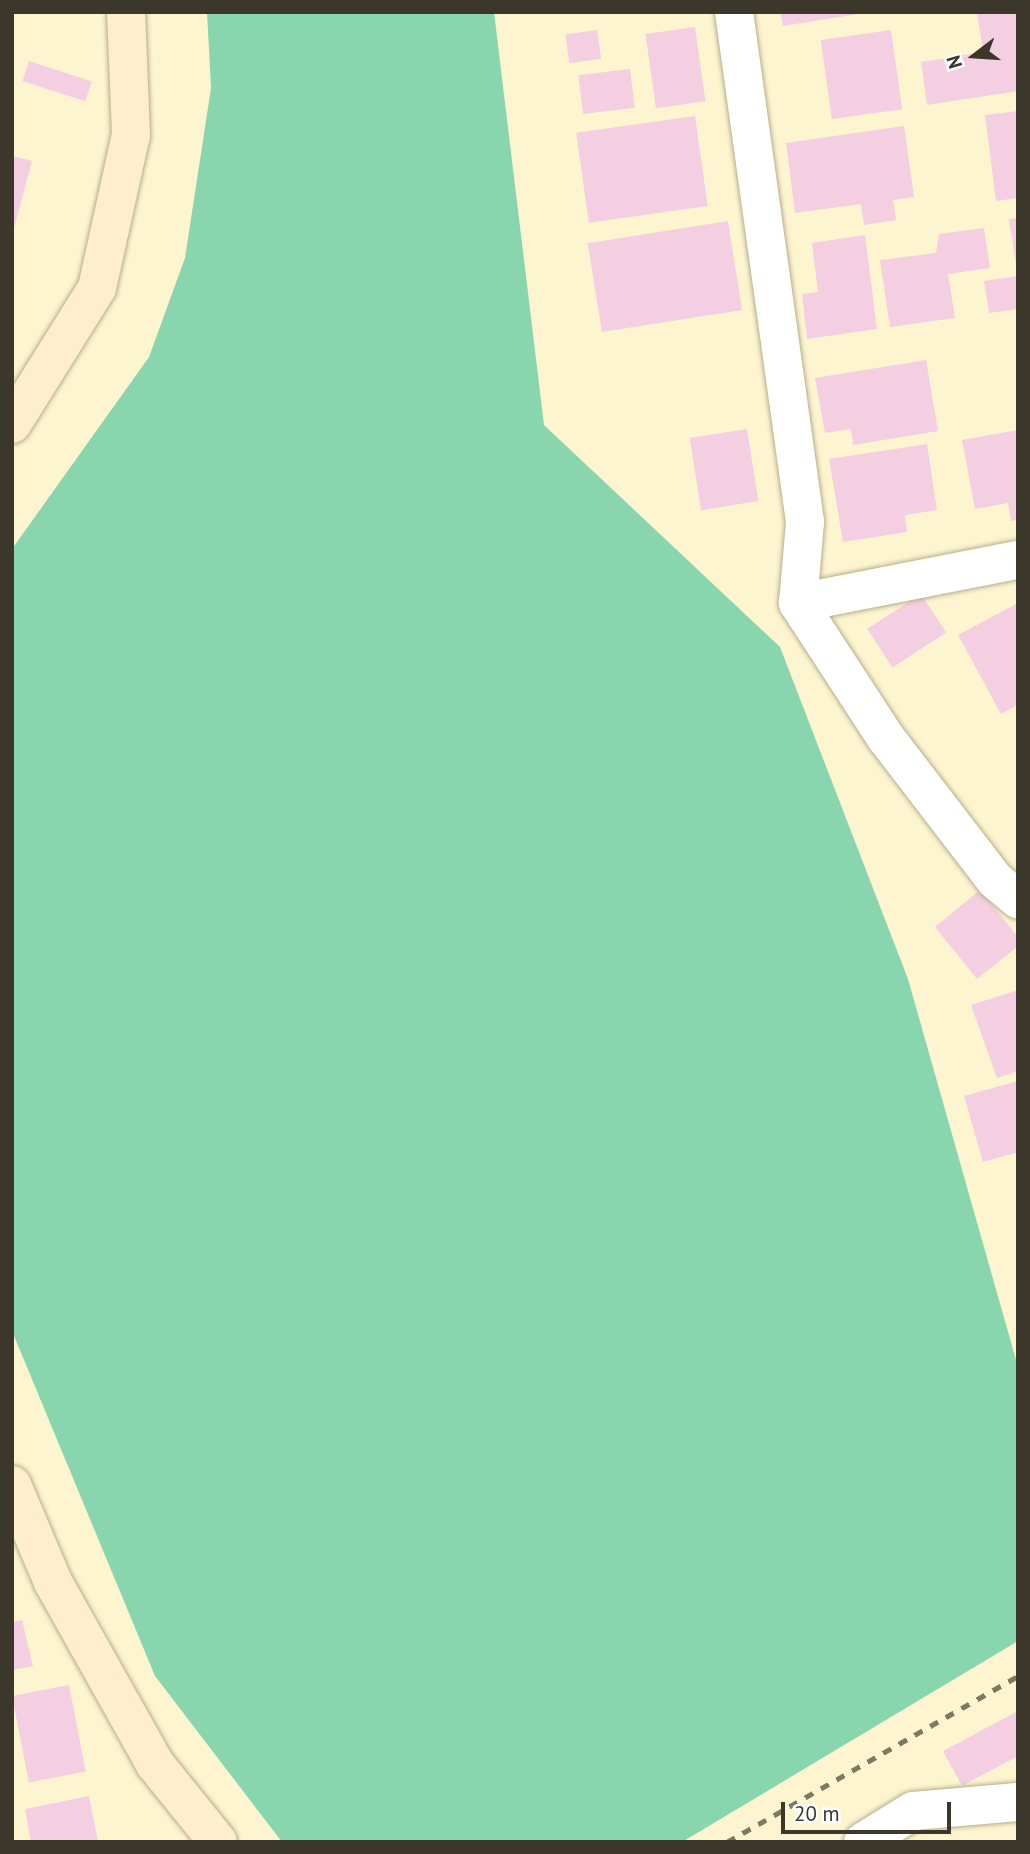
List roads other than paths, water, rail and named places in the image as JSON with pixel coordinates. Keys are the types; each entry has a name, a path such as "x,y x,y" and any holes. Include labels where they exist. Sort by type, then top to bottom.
{"street":[{"path":"12,424 97,288 131,135 126,12"},
{"path":"734,12 805,522 798,603 886,738 995,880 1018,899"},
{"path":"798,603 1018,560"},
{"path":"17,1507 53,1582 155,1764 218,1842"},
{"path":"863,1842 913,1811 1018,1802"}],"railway":[{"path":"727,1842 1018,1676"}]}
